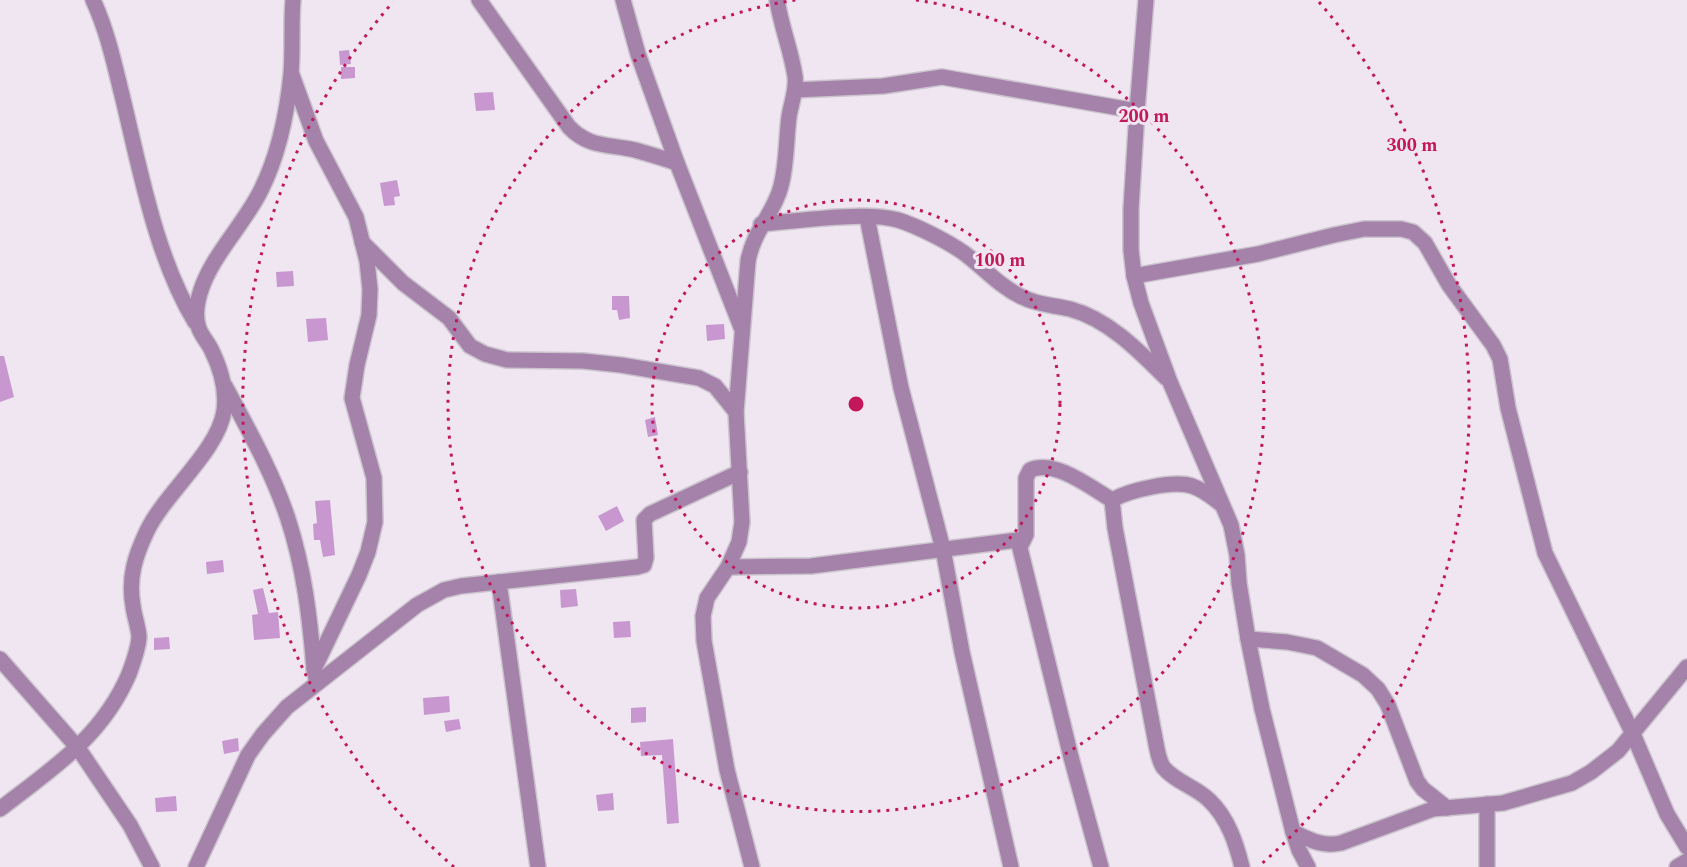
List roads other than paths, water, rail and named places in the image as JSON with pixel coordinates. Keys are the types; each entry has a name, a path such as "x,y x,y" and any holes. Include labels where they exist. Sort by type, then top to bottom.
{"street":[{"path":"93,0 109,45 148,201 175,284 220,368 225,386 269,473 288,518 300,561 316,676"},
{"path":"198,327 196,309 200,292 212,267 261,190 273,162 287,108 291,72 293,0"},
{"path":"479,0 568,127 578,137 589,142 633,150 676,163"},
{"path":"624,0 638,54 676,163 742,330"},
{"path":"752,867 748,846 732,798 704,641 703,615 707,598 728,567 739,542 742,522 736,412 751,244 776,202 781,187 786,163 789,118 795,90 795,78 780,22 777,0"},
{"path":"1146,0 1131,209 1131,250 1134,276 1141,303 1170,382 1225,508 1238,555 1239,583 1262,709 1293,832 1308,867"},
{"path":"291,72 316,141 357,217 367,261 370,302 351,398 375,478 375,522 368,552 316,676"},
{"path":"795,90 883,86 942,77 1137,111"},
{"path":"761,224 867,217 899,220 963,252 1014,293 1034,303 1071,309 1121,335 1170,382"},
{"path":"867,217 901,388 943,549 962,652 1011,867"},
{"path":"1134,276 1258,254 1364,229 1401,229 1413,232 1425,243 1449,285 1493,345 1500,359 1508,408 1545,553 1633,734 1667,814 1687,846"},
{"path":"362,242 402,283 449,318 470,346 485,354 507,360 583,361 612,364 699,378 715,386 736,412"},
{"path":"0,809 78,748 112,707 122,690 134,661 139,637 132,605 130,581 135,557 149,527 215,437 224,412 225,386"},
{"path":"728,567 811,566 1018,540 1022,543 1026,535 1026,478 1030,470 1038,466 1063,472 1112,500"},
{"path":"196,867 248,755 273,721 316,676 417,605 444,590 461,586 644,565 646,558 644,520 650,514 740,472"},
{"path":"1112,500 1133,491 1181,484 1205,491 1225,508"},
{"path":"1112,500 1117,539 1162,766 1177,779 1208,799 1224,818 1237,847 1242,867"},
{"path":"1018,540 1071,757 1101,867"},
{"path":"499,582 538,867"},
{"path":"1248,639 1287,642 1317,648 1363,675 1378,689 1388,705 1417,781 1423,789 1447,807"},
{"path":"0,659 78,748 130,825 152,867"},
{"path":"1293,832 1317,843 1330,845 1341,843 1433,808 1503,803 1572,783 1591,772 1618,751 1687,666"},
{"path":"1487,804 1487,867"},
{"path":"738,867 748,846"},
{"path":"1299,850 1300,867"},
{"path":"1677,867 1687,861"}]}
